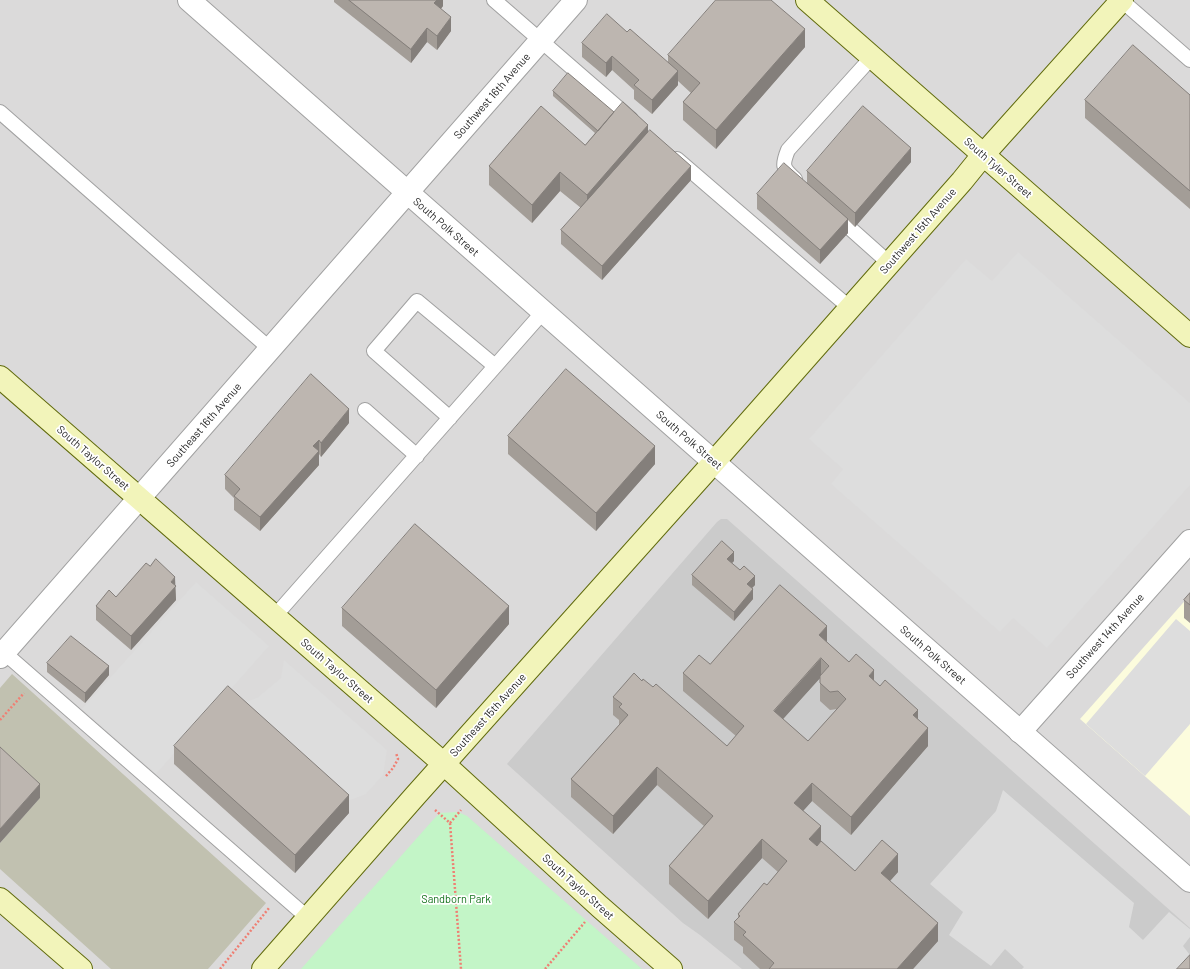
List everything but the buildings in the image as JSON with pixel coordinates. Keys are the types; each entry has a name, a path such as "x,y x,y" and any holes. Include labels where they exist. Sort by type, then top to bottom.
{"main road":[{"name":"South Tyler Street","path":"807,0 1190,336"},
{"name":"Southwest 15th Avenue","path":"714,462 1121,0"},
{"name":"South Taylor Street","path":"0,377 444,764 599,906 671,969"},
{"name":"Southeast 15th Avenue","path":"263,969 714,462"},
{"path":"0,899 81,969"}],"street":[{"name":"South Polk Street","path":"189,0 1190,881"},
{"name":"Southwest 16th Avenue","path":"408,193 576,0"},
{"name":"Southeast 16th Avenue","path":"1,653 140,499 269,348 408,193"},
{"name":"Southwest 14th Avenue","path":"1020,732 1190,541"}],"lane":[{"path":"494,0 640,127"},
{"path":"1121,0 1190,60"},
{"path":"802,186 785,171 783,162 788,150 872,57"},
{"path":"0,112 269,348"},
{"path":"670,153 850,308"},
{"path":"825,206 889,263"},
{"path":"450,418 374,351 417,301 495,366"},
{"path":"274,617 543,312"},
{"path":"365,410 417,456"},
{"path":"1,653 35,680 308,918"}],"path":[{"path":"0,720 35,680"},
{"path":"386,776 398,759 394,747"},
{"path":"450,823 463,808"},
{"path":"435,810 450,823 461,969"},
{"path":"220,969 280,893"},
{"path":"545,969 589,918"}],"shaded area":[{"path":"0,0 1190,0 1190,969 0,969"},
{"path":"1018,252 1190,403 1190,485 1047,648 1013,618 1000,632 831,484 843,469 809,439 966,259 992,281"},
{"path":"721,519 727,519 1190,928 1190,969 742,969 683,923 507,764"},
{"path":"196,582 269,646 156,774 82,709"},
{"path":"1190,595 1190,816 1080,719"},
{"path":"1176,619 1190,631 1190,724 1145,776 1086,724"},
{"path":"284,660 387,750 383,775 366,794 345,802 235,706 257,698 281,678"},
{"path":"12,674 266,903 208,969 111,969 0,869 0,843 40,798 0,761 0,688"},
{"path":"1003,790 1134,903 1129,927 1143,940 1169,912 1190,929 1190,937 1183,946 1190,955 1185,969 1022,969 1024,967 1005,949 991,966 949,935 963,912 930,884 996,811"}],"green space":[{"name":"Sandborn Park","path":"458,812 467,816 642,969 301,969 440,813"}]}
